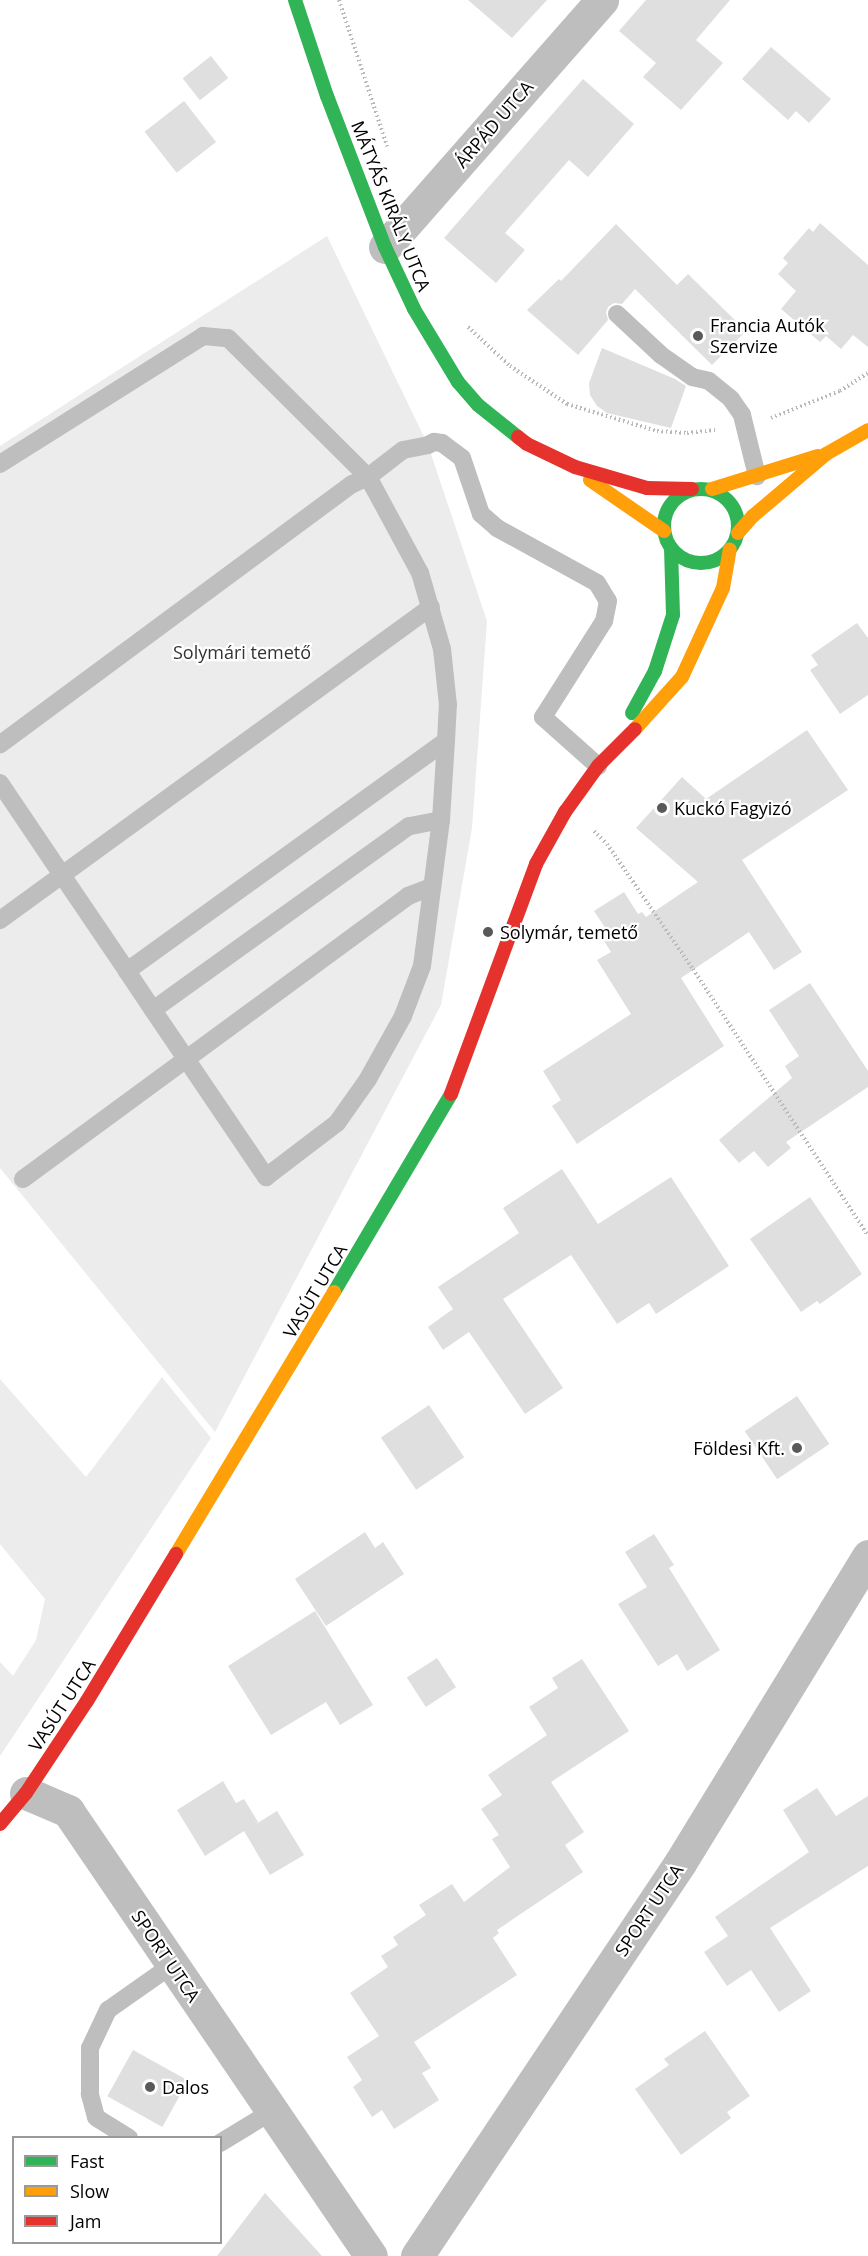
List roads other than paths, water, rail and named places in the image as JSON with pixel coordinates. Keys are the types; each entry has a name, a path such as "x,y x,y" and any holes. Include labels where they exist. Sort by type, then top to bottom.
{"street":[{"name":"MÁTYÁS KIRÁLY UTCA","path":"295,0 327,96 385,247 414,309 459,382 478,405 527,444 575,467 647,488 692,489"},
{"name":"ÁRPÁD UTCA","path":"385,247 602,0"},
{"path":"826,454 712,489 692,489 676,497 666,513 664,531 671,548 684,559 700,564 717,560 730,550 738,533 753,516 826,454 868,430"},
{"name":"MÁTYÁS KIRÁLY UTCA","path":"575,467 601,490 664,531"},
{"path":"712,489 728,499 738,515 738,533"},
{"name":"VASÚT UTCA","path":"610,751 655,671 673,615 671,548"},
{"name":"VASÚT UTCA","path":"0,1824 26,1793 93,1691 433,1127 456,1085 472,1045 536,864 565,812 598,766 610,751 656,708 682,676 723,588 730,550"},
{"name":"SPORT UTCA","path":"417,2256 680,1863 868,1556"},
{"name":"SPORT UTCA","path":"26,1793 68,1811 371,2256"}],"lane":[{"path":"617,314 661,355 692,377 709,381 731,399 742,415 757,476"},
{"path":"0,464 203,336 228,338 368,477 420,573 431,607 445,672 448,705 441,819 422,966 403,1016 368,1080 337,1123 266,1177 0,783"},
{"path":"0,744 352,484 368,477 403,450 428,446 434,442 442,443 462,458 481,514 497,528 597,583 608,601 604,621 543,717 598,766"},
{"path":"0,920 431,607"},
{"path":"127,971 446,741"},
{"path":"153,1010 409,826 441,819"},
{"path":"23,1179 408,896 432,887"},
{"path":"126,2136 96,2116 90,2094 90,2048 108,2010 172,1965"},
{"path":"222,2142 271,2112"}],"place":[{"name":"Francia Autók Szervize","path":"698,336"},
{"name":"Kuckó Fagyizó","path":"662,808"},
{"name":"Solymár, temető","path":"488,932"},
{"name":"Földesi Kft.","path":"797,1448"},
{"name":"Dalos","path":"150,2087"}],"park label":[{"name":"Solymári temető","path":"242,652"}]}
